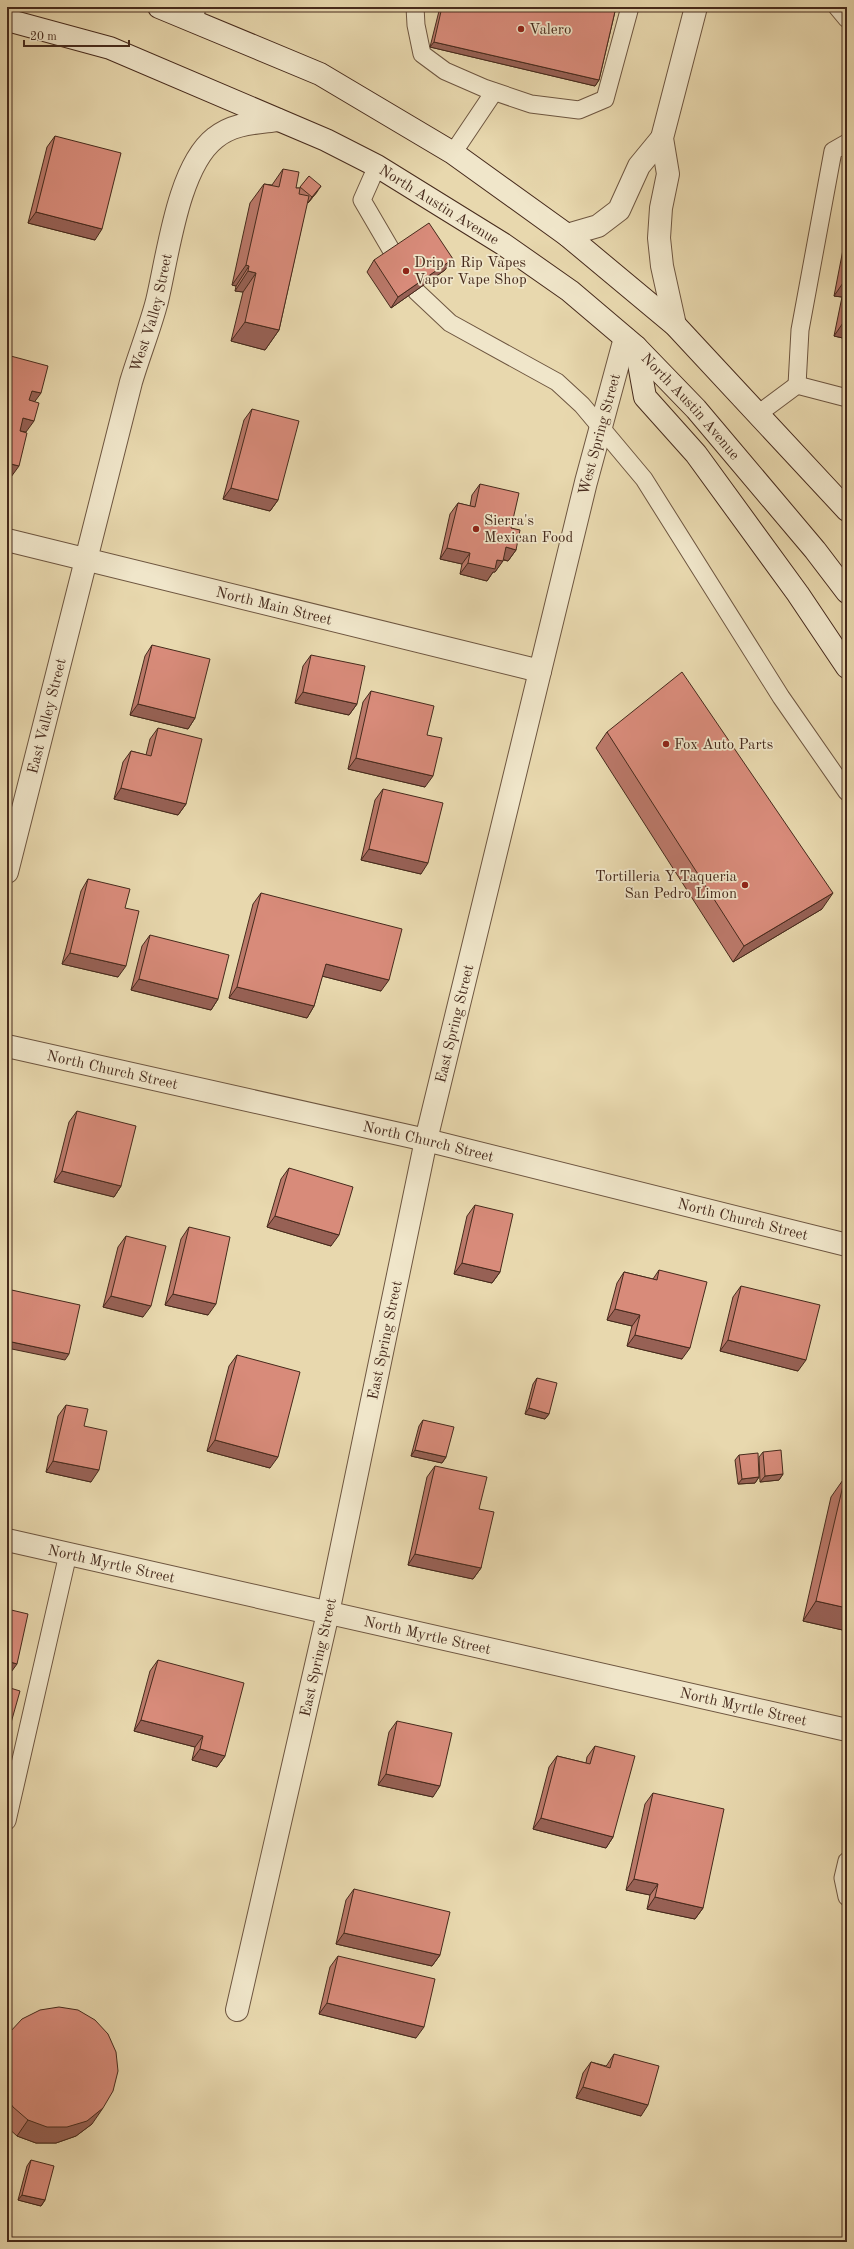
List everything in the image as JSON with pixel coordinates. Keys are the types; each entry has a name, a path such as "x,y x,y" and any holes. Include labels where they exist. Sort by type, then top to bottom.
{"street":[{"path":"159,7 195,14 320,74 453,153 567,235 675,325 847,510"},
{"path":"675,325 662,266 659,238 661,208 668,174 662,138 696,7"},
{"name":"North Austin Avenue","path":"7,20 110,48 326,140 377,166 503,244 570,291 631,342 696,409 815,550 847,592"},
{"name":"West Valley Street","path":"87,560 131,382 156,303 185,181 197,156 215,137 237,126 278,120"},
{"path":"567,235 598,226 619,210 639,166 662,138"},
{"path":"631,342 645,397 696,454 798,594 847,667"},
{"name":"West Spring Street","path":"540,671 600,428 631,342"},
{"name":"North Main Street","path":"7,540 540,671"},
{"name":"East Valley Street","path":"7,872 87,560"},
{"name":"East Spring Street","path":"237,2010 328,1613 426,1140 540,671"},
{"name":"North Church Street","path":"7,1046 426,1140 847,1245"},
{"name":"North Myrtle Street","path":"7,1540 847,1730"}],"lane":[{"path":"415,7 416,25 422,54 445,72 494,92 531,104 579,110 606,99 630,7"},
{"path":"837,7 847,19"},
{"path":"453,153 494,92"},
{"path":"797,385 800,330 833,151 847,143"},
{"path":"377,166 362,200 393,253"},
{"path":"416,291 450,323 557,382 582,405 644,479 781,697 847,792"},
{"path":"797,385 847,398"},
{"path":"758,414 797,385"},
{"path":"7,1821 68,1554"},
{"path":"847,1861 843,1878 847,1897"}],"building":[{"name":"Valero","path":"442,7 616,7 599,80 434,42"},
{"path":"55,136 121,153 102,229 36,212"},
{"path":"283,169 299,172 296,188 300,188 299,194 309,196 279,330 245,322 256,273 248,271 249,266 246,265 264,184 279,187"},
{"path":"309,176 321,186 312,197 300,187"},
{"name":"Drip n Rip Vapes Vapor Vape Shop","path":"429,223 453,259 398,297 374,260"},
{"path":"847,269 847,280 845,280"},
{"path":"7,355 48,366 41,393 32,391 29,400 39,403 34,421 23,418 20,431 27,433 19,466 7,463"},
{"path":"252,409 299,421 278,500 231,488"},
{"name":"Sierra's Mexican Food","path":"480,484 519,493 511,528 520,530 516,550 506,547 503,561 497,560 495,569 468,563 470,553 447,548 458,503 475,507"},
{"path":"152,645 210,659 195,718 138,704"},
{"path":"311,655 365,666 357,704 303,692"},
{"path":"682,672 833,893 744,946 607,732"},
{"path":"371,691 434,706 427,735 442,738 433,776 356,758"},
{"path":"158,728 202,739 186,804 121,788 131,751 151,756"},
{"path":"383,789 443,803 428,863 369,849"},
{"path":"88,879 130,889 125,908 139,911 126,966 70,953"},
{"path":"261,893 402,929 389,980 326,964 314,1006 237,987"},
{"path":"150,935 229,955 218,999 139,979"},
{"path":"77,1111 136,1126 121,1186 62,1171"},
{"path":"289,1168 353,1187 339,1235 275,1216"},
{"path":"475,1205 513,1214 500,1272 462,1263"},
{"path":"189,1227 230,1237 216,1304 173,1294"},
{"path":"126,1236 166,1246 151,1306 111,1296"},
{"path":"659,1270 707,1282 690,1348 635,1335 640,1315 615,1309 624,1272 657,1280"},
{"path":"741,1286 820,1305 806,1360 728,1340"},
{"path":"7,1289 80,1305 69,1354 7,1341"},
{"path":"237,1355 300,1372 278,1457 215,1440"},
{"path":"537,1378 557,1383 549,1414 529,1408"},
{"path":"66,1405 88,1409 84,1426 107,1431 99,1470 53,1461"},
{"path":"423,1420 454,1427 446,1457 415,1450"},
{"path":"781,1450 783,1474 765,1476 763,1452"},
{"path":"758,1453 759,1477 742,1479 739,1455"},
{"path":"435,1466 487,1477 479,1509 494,1512 481,1568 415,1554"},
{"path":"845,1477 847,1478 847,1608 816,1601"},
{"path":"7,1609 28,1614 17,1664 7,1661"},
{"path":"158,1660 244,1683 225,1756 200,1749 203,1736 141,1720"},
{"path":"7,1687 20,1691 7,1737"},
{"path":"397,1721 452,1733 440,1786 386,1774"},
{"path":"595,1746 635,1756 613,1837 541,1818 557,1756 590,1764"},
{"path":"653,1793 724,1809 703,1908 655,1897 658,1884 634,1879"},
{"path":"354,1889 450,1912 440,1955 344,1933"},
{"path":"338,1956 435,1979 424,2027 327,2003"},
{"path":"59,2007 78,2010 95,2020 108,2034 116,2052 118,2071 113,2091 103,2108 87,2121 67,2127 47,2127 28,2120 13,2107 7,2098 7,2037 22,2019 40,2010"},
{"path":"614,2054 659,2066 648,2105 583,2087 591,2062 610,2068"},
{"path":"31,2160 54,2166 45,2200 22,2195"}],"place":[{"name":"Valero","path":"521,29"},
{"name":"Drip n Rip Vapes Vapor Vape Shop","path":"406,271"},
{"name":"Sierra's Mexican Food","path":"476,529"},
{"name":"Fox Auto Parts","path":"666,744"},
{"name":"Tortilleria Y Taqueria San Pedro Limon","path":"745,885"}]}
